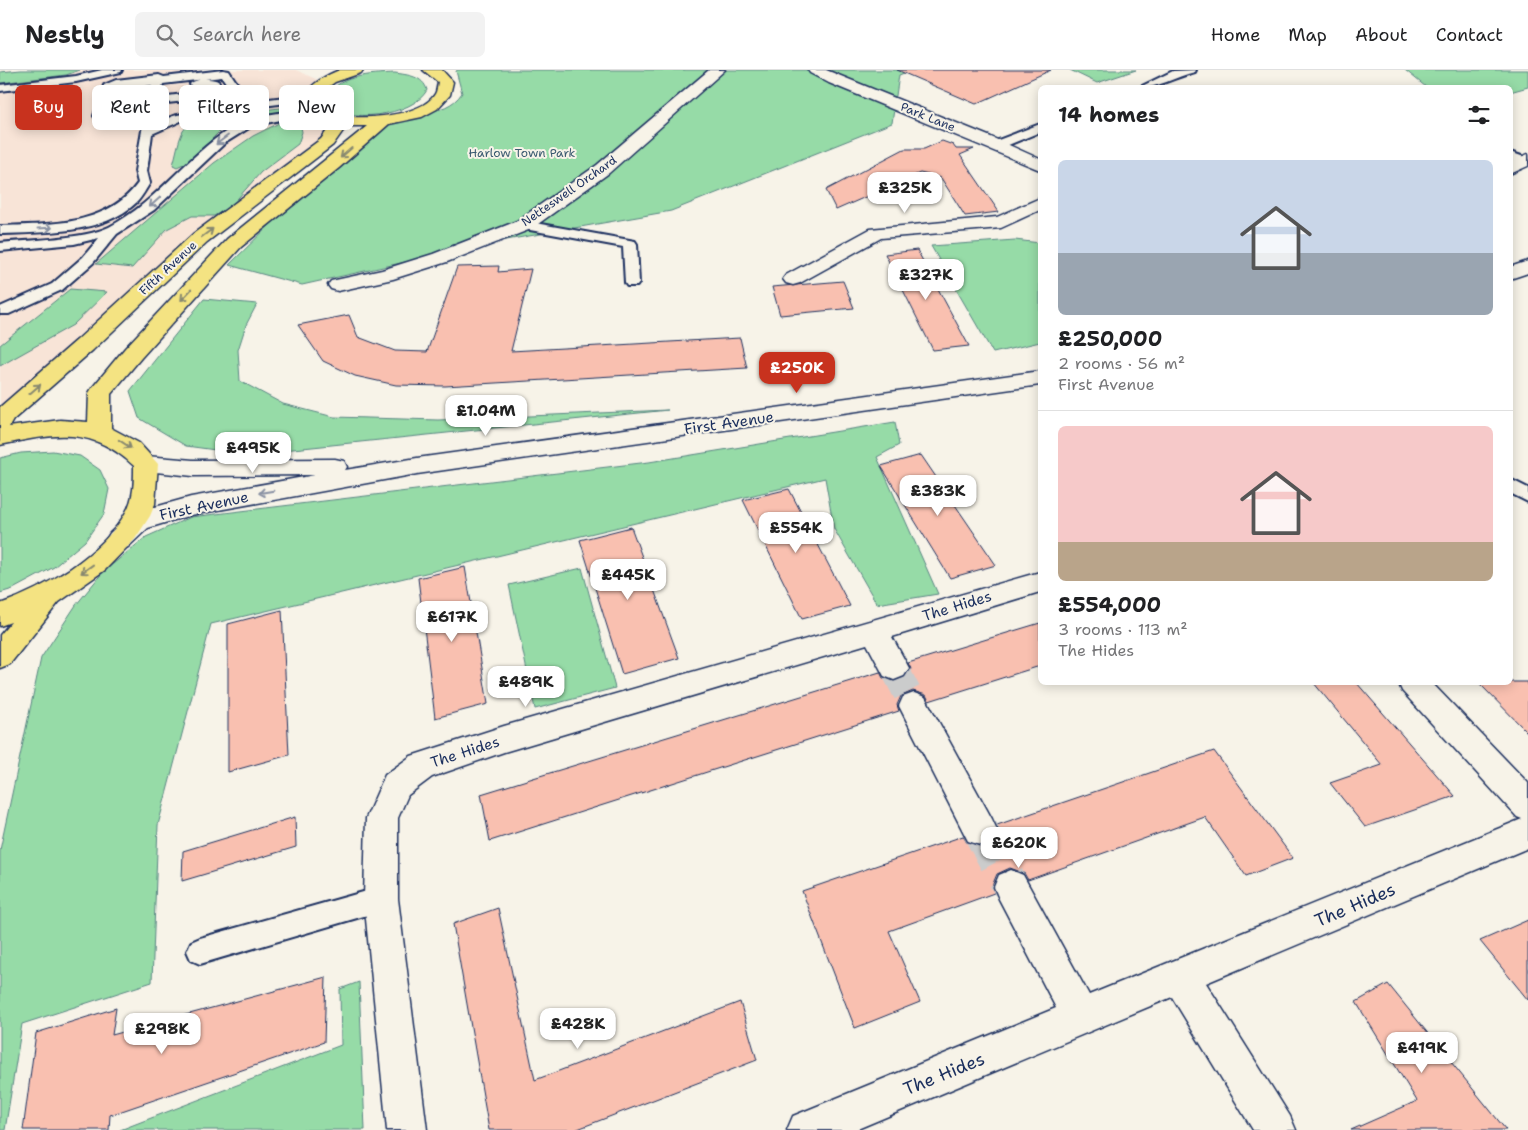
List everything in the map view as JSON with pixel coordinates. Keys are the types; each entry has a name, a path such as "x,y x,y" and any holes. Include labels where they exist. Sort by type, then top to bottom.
{"main road":[{"path":"319,85 345,71"},
{"path":"354,120 383,121 426,109 439,100 446,91 446,82 436,71"},
{"name":"Fifth Avenue","path":"100,432 100,393 133,353 234,243 334,164 383,121"},
{"name":"Fifth Avenue","path":"0,423 5,415 85,345 200,238 327,142 336,130"},
{"path":"0,437 38,429 75,428 100,432 122,441 135,451 146,464 146,487 137,516 117,542 89,568 53,591 0,615"},
{"path":"0,656 53,591"}],"street":[{"name":"Netteswell Orchard","path":"338,285 386,275 440,258 524,225 603,168 718,70"},
{"name":"Park Lane","path":"815,70 834,80 997,145 1038,164"},
{"path":"793,279 877,233 1001,222 1038,204"},
{"path":"1513,272 1528,268"},
{"name":"First Avenue","path":"117,542 140,521 191,506 417,466 1038,378"},
{"name":"First Avenue","path":"146,464 193,468 417,466"},
{"name":"The Hides","path":"407,1130 382,899 382,818 396,785 422,766 583,715 1038,583"},
{"path":"874,631 894,668"},
{"path":"1415,685 1528,806"},
{"path":"914,706 980,830"},
{"name":"The Hides","path":"807,1130 1528,832"},
{"path":"1011,887 1081,1017"},
{"path":"1181,977 1276,1130"}],"lane":[{"path":"36,84 86,70"},
{"path":"0,88 76,79 117,70"},
{"path":"1150,85 1177,73 1190,70"},
{"path":"181,85 225,73 233,85"},
{"path":"112,85 116,83 125,85"},
{"path":"4,311 57,287 88,260 112,231 150,207 221,140 248,123 279,117"},
{"path":"152,175 146,132 179,118"},
{"path":"997,145 1038,129"},
{"path":"152,175 168,178 191,169"},
{"path":"0,230 56,227 90,221 115,212 135,198 144,183 152,175"},
{"path":"74,240 90,221"},
{"path":"524,225 630,244 632,283"},
{"path":"0,247 74,240 112,231"},
{"path":"74,240 88,260"},
{"path":"1513,487 1528,496"},
{"path":"200,951 382,899"}],"shaded area":[{"path":"296,70 320,81 319,85 279,85 279,130 335,130 0,416 0,71"}],"green space":[{"path":"80,70 66,75 0,83 0,72"},
{"name":"Harlow Town Park","path":"912,70 899,75 892,123 671,211 495,242 302,285 229,265 374,128 393,118 435,110 445,107 454,101 462,93 456,71"},
{"path":"1070,70 1136,70 1097,83"},
{"path":"1405,70 1528,70 1528,87 1513,91 1513,85 1424,85"},
{"path":"395,73 410,76 419,79 427,90 420,99 394,111 378,115 354,114 354,85 338,85 354,78"},
{"path":"279,108 279,113 269,114 269,109"},
{"path":"279,123 279,130 302,130 302,132 298,144 261,172 231,206 214,216 192,216 167,229 132,268 96,264 214,163 253,136 269,130 269,128"},
{"path":"221,130 191,159 177,167 173,165 183,131"},
{"path":"1015,240 1038,243 1038,342 993,353 931,246"},
{"path":"70,289 107,292 73,325 0,366 0,345"},
{"path":"204,299 257,304 246,325 238,350 240,381 283,404 334,417 438,420 668,410 245,454 186,446 139,418 130,391"},
{"path":"895,422 899,445 877,457 938,594 877,604 834,529 825,478 211,624 158,825 152,982 22,1024 5,1130 0,1130 0,850 41,658 76,605 103,572 146,537 191,517 649,462"},
{"path":"53,451 80,456 100,470 109,489 104,514 85,541 54,567 13,589 0,593 0,458 21,453"},
{"path":"582,568 615,688 535,709 509,585"},
{"path":"359,982 365,1130 120,1130 341,1045 340,989"}],"building":[{"path":"897,70 1051,70 976,104"},
{"path":"942,141 953,145 956,149 974,149 960,155 999,212 965,216 941,178 920,173 836,210 826,190 904,149 924,149"},
{"path":"917,250 969,346 933,350 885,254"},
{"path":"499,266 498,272 531,269 511,351 740,338 747,368 445,386 396,385 355,376 323,361 298,325 349,315 358,337 395,351 427,352 457,267"},
{"path":"843,281 854,308 780,315 772,287"},
{"path":"921,455 996,565 950,578 881,466"},
{"path":"789,489 850,606 802,619 743,500"},
{"path":"631,527 679,658 622,674 580,540"},
{"path":"465,567 488,704 435,718 418,578"},
{"path":"282,610 289,755 228,772 228,624"},
{"path":"1038,624 1038,667 929,701 926,695 913,691 901,696 897,705 899,711 490,841 481,794 880,672 883,678 895,682 906,677 911,669 908,663"},
{"path":"1513,682 1528,682 1528,733 1481,685 1513,685"},
{"path":"1315,685 1359,685 1455,796 1365,827 1330,783 1382,765"},
{"path":"1214,751 1293,858 1246,876 1205,817 1028,880 1024,873 1010,868 997,874 992,886 994,893 889,931 920,1002 855,1028 802,891 963,836 967,843 979,847 993,843 999,831 997,825"},
{"path":"295,817 296,847 182,881 183,851"},
{"path":"498,908 535,1080 740,1002 757,1060 575,1130 489,1130 453,924"},
{"path":"1528,920 1528,1000 1480,941"},
{"path":"326,977 324,1042 110,1115 109,1130 23,1130 36,1033 116,1008 112,1035"},
{"path":"1388,984 1506,1130 1351,1130 1417,1101 1356,1002"}],"tunnel":[{"path":"894,668 914,706"},
{"path":"980,830 1011,887"}]}
